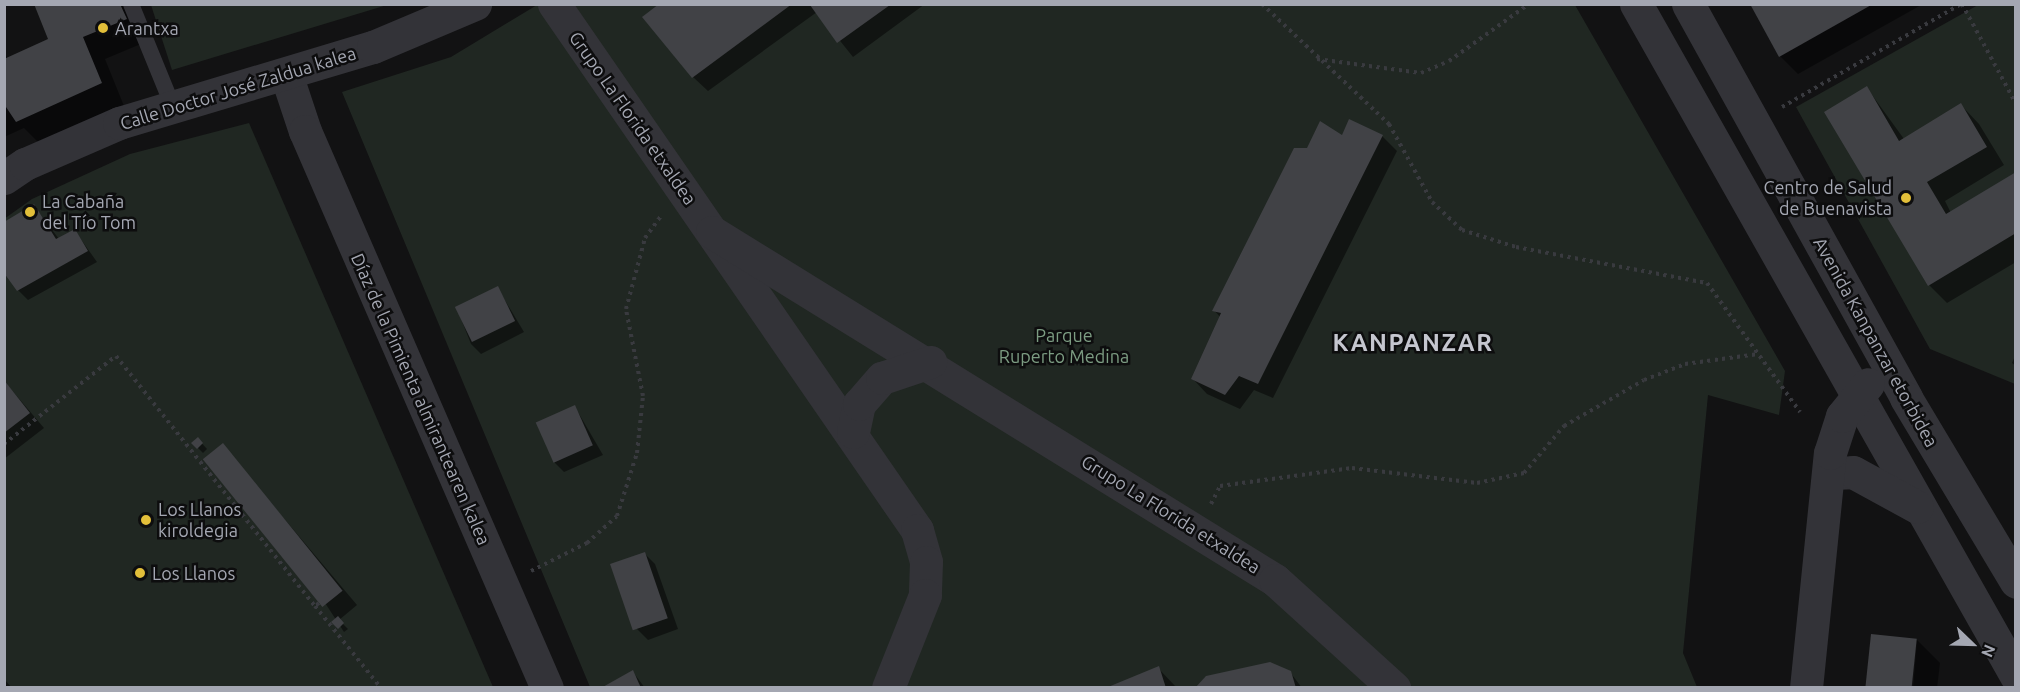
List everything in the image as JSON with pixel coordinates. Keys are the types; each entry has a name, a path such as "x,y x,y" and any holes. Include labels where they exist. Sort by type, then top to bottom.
{"street":[{"name":"Calle Doctor José Zaldua kalea","path":"4,178 55,150 173,107 333,60 475,4"},
{"name":"Grupo La Florida etxaldea","path":"554,4 853,432 917,530 926,562 925,595 915,629 888,687"},
{"path":"1636,4 1857,399 2016,676"},
{"name":"Avenida Kanpanzar etorbidea","path":"1688,4 1906,398 2013,571"},
{"path":"298,110 333,60"},
{"name":"Díaz de la Pimienta almirantearen kalea","path":"286,74 298,110 547,687"},
{"name":"Grupo La Florida etxaldea","path":"712,232 930,362 1275,580 1394,687"},
{"path":"853,432 859,404 882,378 930,362"},
{"path":"1806,687 1829,473 1842,416 1883,373 1906,398"},
{"path":"1829,473 1853,472 1920,508"},
{"path":"1968,593 2013,571"}],"lane":[{"path":"131,4 173,107"}],"path":[{"path":"1262,4 1315,58 1389,124 1432,202 1462,230 1516,247 1707,283 1800,412"},
{"path":"1315,58 1421,73 1449,62 1529,4"},
{"path":"1776,111 1962,4 2016,104"},
{"path":"527,573 587,543 617,516 637,453 643,396 626,309 645,238 663,213"},
{"path":"1209,507 1220,486 1352,468 1477,483 1524,473 1564,426 1644,380 1685,364 1758,354"},
{"path":"4,444 116,356 381,687"},
{"path":"315,606 320,603"}],"green space":[{"path":"151,4 387,5 172,70"},
{"name":"Parque Ruperto Medina","path":"537,5 1575,5 1785,371 1779,415 1708,395 1683,653 1697,687 590,687 342,92 451,57"},
{"path":"1978,5 2015,5 2015,384 1930,349 1796,107"},
{"path":"249,123 493,687 8,687 4,683 4,219 32,199 130,154"}],"building":[{"path":"34,4 120,4 127,19 83,37 102,83 16,122 4,104 4,59 48,39"},
{"path":"659,4 792,4 692,78 642,17"},
{"path":"1750,4 1873,4 1779,57"},
{"path":"810,5 890,5 837,43"},
{"name":"Centro de Salud de Buenavista","path":"1867,86 1899,141 1961,103 1987,147 1927,182 1946,214 2016,172 2016,233 1928,286 1824,112"},
{"path":"1349,119 1383,135 1258,384 1239,376 1225,395 1191,379 1221,313 1212,311 1294,148 1307,148 1320,121 1342,135"},
{"path":"34,204 56,239 75,229 88,251 17,291 4,273 4,222"},
{"path":"498,286 515,321 472,342 455,307"},
{"path":"4,380 30,413 4,433"},
{"path":"575,405 593,445 554,463 536,422"},
{"path":"198,437 203,443 197,449 191,443"},
{"path":"223,443 343,591 322,607 203,459"},
{"path":"645,552 668,618 633,630 610,564"},
{"path":"338,616 344,623 338,629 331,622"},
{"path":"1871,634 1917,639 1912,688 1865,688"},
{"path":"1270,662 1291,671 1296,688 1195,688 1206,676"},
{"path":"1159,666 1166,688 1108,688 1108,687"},
{"path":"633,670 641,688 601,688"}],"place":[{"name":"Arantxa","path":"103,28"},
{"name":"Centro de Salud de Buenavista","path":"1906,198"},
{"name":"La Cabaña del Tío Tom","path":"30,212"},
{"name":"Los Llanos kiroldegia","path":"146,520"},
{"name":"Los Llanos","path":"140,573"}],"district":[{"name":"KANPANZAR","path":"1413,343"}]}
